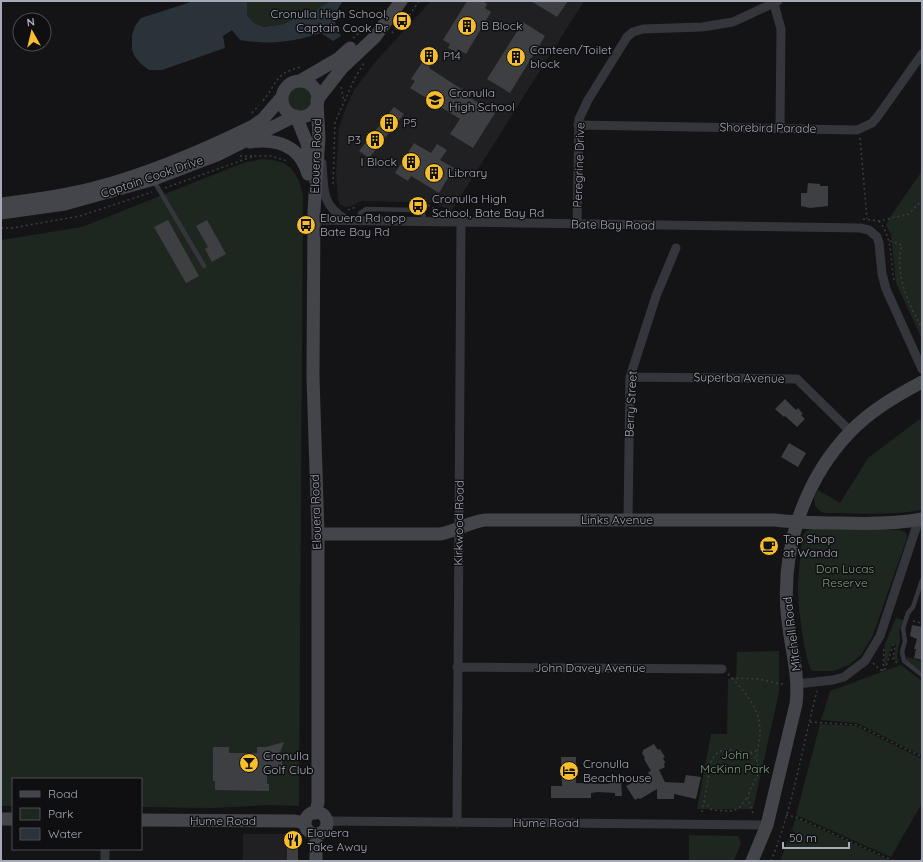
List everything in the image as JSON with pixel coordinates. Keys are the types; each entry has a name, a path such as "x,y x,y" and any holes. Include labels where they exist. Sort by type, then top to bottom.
{"street":[{"path":"386,21 366,33 338,59 287,87 282,98 285,109 296,116 309,114 314,109 317,101 336,75 375,37 401,1"},
{"path":"776,2 781,29 780,128"},
{"name":"Peregrine Drive","path":"577,224 579,119 588,100 627,37 633,32 643,29 702,27 732,22 776,2"},
{"path":"862,128 872,124 922,54"},
{"path":"300,81 309,84 314,88 317,94 317,101"},
{"name":"Captain Cook Drive","path":"1,204 33,200 94,188 147,171 253,126 263,119 282,98"},
{"name":"Elouera Road","path":"316,813 318,794 318,534 313,377 314,215 319,138 317,101"},
{"name":"Elouera Road","path":"296,116 307,143 314,215"},
{"name":"Captain Cook Drive","path":"1,213 65,204 154,179 239,145 296,116"},
{"name":"Shorebird Parade","path":"578,125 857,130 862,128"},
{"path":"319,138 324,195 329,206 336,214 347,221"},
{"path":"239,145 262,140 271,140 288,146 296,152 303,161 310,183"},
{"name":"Bate Bay Road","path":"314,215 347,221 860,228 869,230 876,237 879,243 882,274 886,290 922,369"},
{"name":"Kirkwood Road","path":"457,823 457,667 462,222"},
{"name":"Berry Street","path":"628,520 630,377 656,296 676,248"},
{"name":"Superba Avenue","path":"630,377 797,379 850,431"},
{"name":"Mitchell Road","path":"752,861 767,825 794,714 797,695 797,684 787,611 788,565 797,523 804,502 814,482 836,448 850,431 864,418 884,404 922,382"},
{"path":"797,684 833,680 844,677 864,661 880,636 921,519"},
{"name":"Links Avenue","path":"318,534 446,533 470,523 485,520 775,520 797,523 877,524 900,523 921,519"},
{"name":"John Davey Avenue","path":"457,667 722,669"},
{"path":"316,813 322,814 326,822 325,829 319,834 312,834 307,830 305,823 310,814 316,813"},
{"path":"1,819 12,819"},
{"name":"Hume Road","path":"142,820 295,821 305,823"},
{"name":"Hume Road","path":"326,822 767,825"},
{"path":"316,834 316,861"},
{"path":"105,850 105,861"}],"lane":[{"path":"154,179 204,266"},
{"path":"922,580 913,607 908,613 903,628 905,641 902,652 904,661 922,675"}],"path":[{"path":"390,35 407,19 419,1"},
{"path":"333,186 335,122 355,78 366,60"},
{"path":"341,86 344,102"},
{"path":"862,128 860,138 867,219"},
{"path":"894,284 890,241 887,232 879,221 909,214 922,200"},
{"path":"422,204 428,205 442,213"},
{"path":"342,210 349,210 359,205"},
{"path":"890,241 902,244 899,253 902,280 906,295 922,328"},
{"path":"906,619 921,624 922,620"},
{"path":"883,643 883,671"},
{"path":"883,671 885,670 893,645 895,646 893,659 899,665 904,661"},
{"path":"871,662 883,671"},
{"path":"704,801 712,810 733,811 740,807 748,796 758,772 756,759 761,730 756,713 748,695 722,669"},
{"path":"732,678 759,679 784,685 797,684"},
{"path":"771,861 781,836 818,690"},
{"path":"810,722 857,725 922,757"},
{"path":"702,812 711,763 718,752 728,749 750,753 757,750"},
{"path":"750,753 756,759"},
{"path":"748,796 753,813"},
{"path":"786,815 796,817 894,861"},
{"path":"920,861 922,857"}],"shaded area":[{"name":"Cronulla High School","path":"431,1 584,1 452,210 448,210 435,203 362,201 345,207 340,204 338,200 336,174 339,128 345,110 354,90 377,60"},
{"path":"243,834 298,834 298,861 243,861"}],"green space":[{"path":"248,1 330,1 316,10 296,17 284,24 264,27 254,23 247,15"},
{"path":"300,85 309,89 313,98 309,107 300,111 291,107 287,98 291,89"},
{"path":"262,159 285,164 295,173 303,195 299,806 269,805 212,808 142,807 142,778 12,778 12,806 1,806 1,240 82,227 243,163"},
{"path":"922,171 922,339 896,283 891,234 886,225"},
{"path":"922,418 922,510 874,514 825,513 821,512 816,507 814,500 818,490 840,503 868,458"},
{"name":"Don Lucas Reserve","path":"815,528 900,530 905,532 907,536 873,635 861,655 849,665 833,671 812,671 806,655 802,629 798,583 802,537 806,531"},
{"path":"896,618 903,620 899,631 900,640 897,655 899,663 894,659 896,645 892,644 884,667 885,644"},
{"name":"John McKinn Park","path":"779,651 779,692 753,809 697,809 711,734 727,734 728,679 736,678 737,652"},
{"path":"907,657 922,661 922,672 905,660"},
{"path":"901,665 922,681 922,756 857,723 821,720 830,691"},
{"path":"820,724 856,726 922,759 922,803 891,857 796,815"},
{"path":"796,818 889,860 780,861"},
{"path":"689,835 738,836 741,843 734,861 689,861"}],"water":[{"path":"194,1 248,1 247,15 254,23 264,27 284,24 296,17 316,10 330,1 343,1 337,10 335,18 336,26 341,36 333,41 321,33 301,39 281,42 251,42 240,40 232,30 223,36 225,48 162,70 149,70 135,57 132,50 132,35 135,26 141,18"}],"building":[{"name":"B Block","path":"467,1 483,1 487,4 485,8 491,12 466,54 458,49 456,52 448,48 450,44 443,40"},
{"path":"531,1 568,1 557,17"},
{"name":"Canteen/Toilet block","path":"523,22 545,36 510,93 487,79"},
{"path":"427,47 438,54 429,68 466,92 464,94 495,113 473,148 450,134 460,119 410,88 415,81 411,79 423,61 419,59"},
{"path":"394,107 404,114 369,158 359,151"},
{"path":"414,143 431,153 437,144 447,150 440,160 454,168 439,193 411,176 408,181 395,173"},
{"path":"808,183 828,186 828,206 810,208 801,206 801,193 807,193"},
{"path":"168,220 199,276 186,283 154,227"},
{"path":"207,220 226,254 212,262 205,249 208,247 196,226"},
{"path":"785,399 796,410 798,408 803,414 801,415 805,419 797,427 775,409"},
{"path":"789,443 806,453 798,467 781,457"},
{"path":"912,625 922,627 922,660 914,658 916,649 914,649 917,639 910,636"},
{"path":"284,742 277,761 282,760 282,770 267,771 267,784 269,784 269,791 215,790 215,781 213,781 213,747 229,747 229,753 257,753 257,747 266,747"},
{"path":"654,744 658,750 660,749 665,757 663,758 665,767 659,770 665,782 684,783 686,775 701,777 696,799 674,794 674,799 657,799 657,789 640,799 638,798 635,800 626,786 649,774 648,772 651,771 642,753 643,750"},
{"path":"561,757 576,757 576,783 608,784 608,780 621,780 622,796 615,796 615,793 598,792 591,793 591,798 551,798 551,786 562,786"},
{"path":"287,835 298,835 298,861 287,861"}],"place":[{"name":"Cronulla High School, Captain Cook Dr","path":"402,21"},
{"name":"B Block","path":"467,26"},
{"name":"P14","path":"429,56"},
{"name":"Canteen/Toilet block","path":"516,57"},
{"name":"Cronulla High School","path":"435,100"},
{"name":"P5","path":"389,123"},
{"name":"P3","path":"375,140"},
{"name":"I Block","path":"411,162"},
{"name":"Library","path":"434,173"},
{"name":"Cronulla High School, Bate Bay Rd","path":"418,206"},
{"name":"Elouera Rd opp Bate Bay Rd","path":"306,225"},
{"name":"Top Shop at Wanda","path":"769,546"},
{"name":"Cronulla Golf Club","path":"249,763"},
{"name":"Cronulla Beachhouse","path":"569,771"},
{"name":"Elouera Take Away","path":"293,840"}]}
